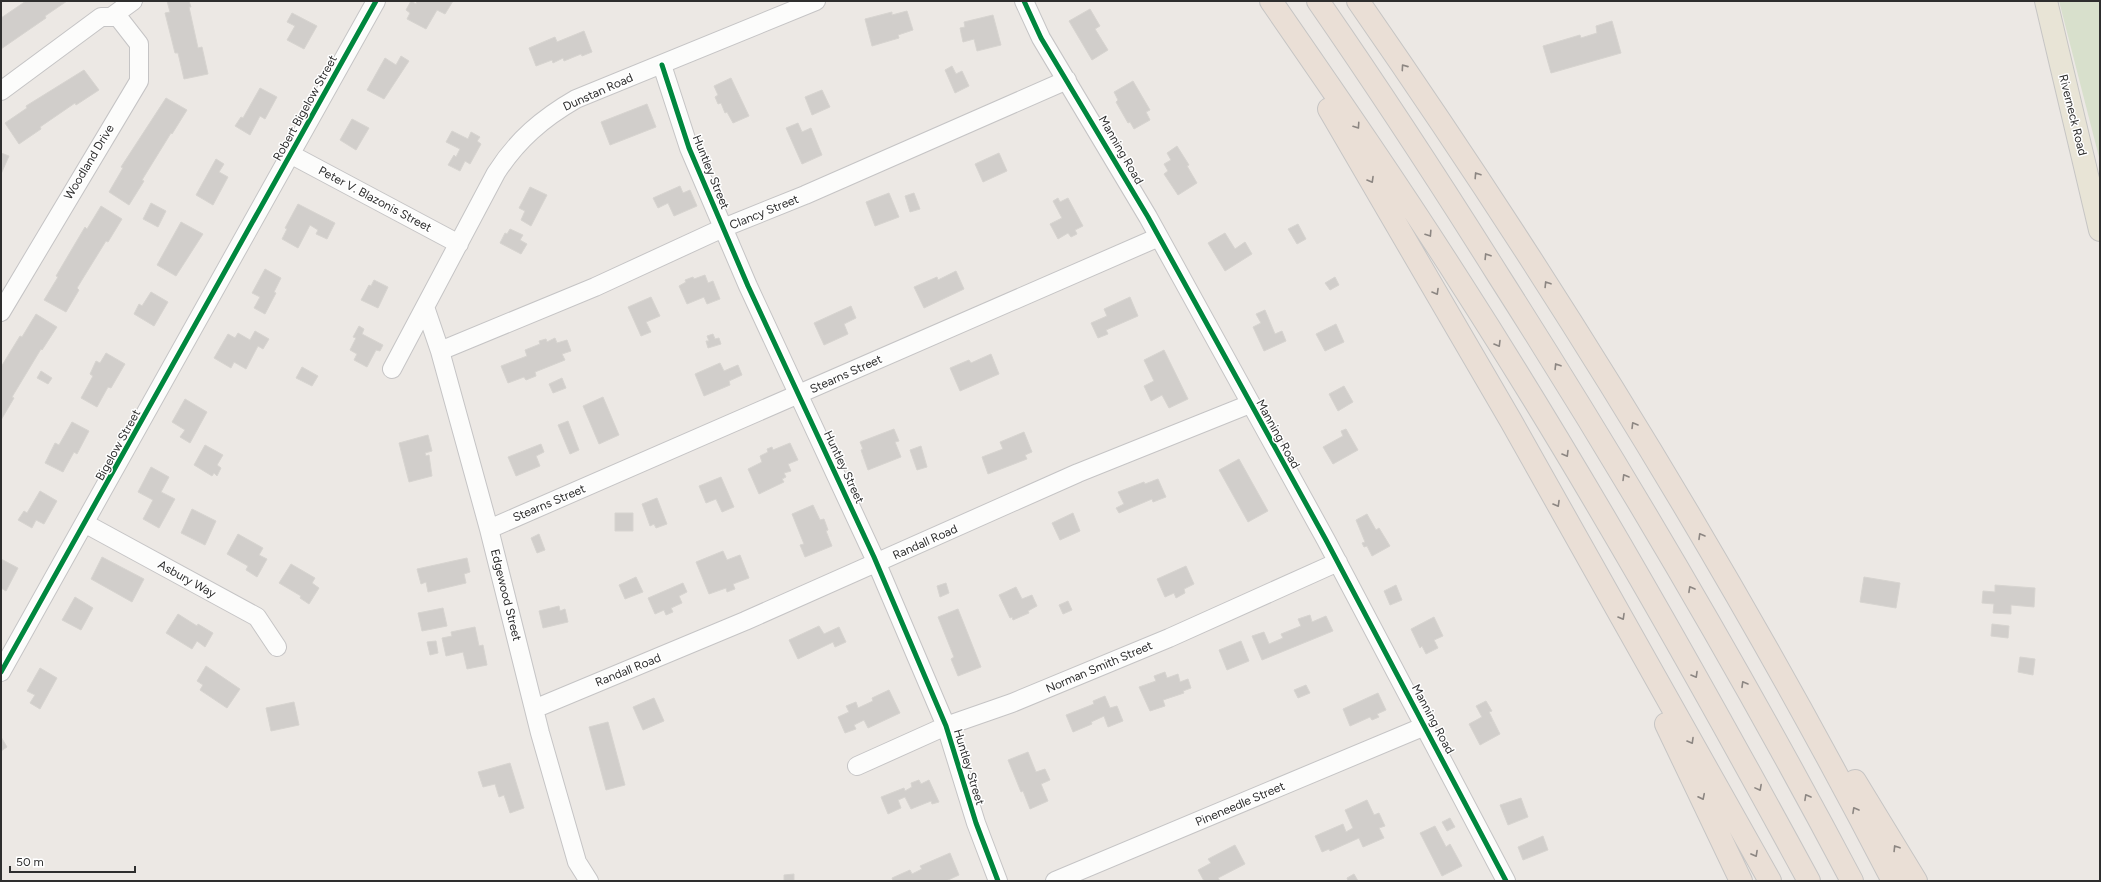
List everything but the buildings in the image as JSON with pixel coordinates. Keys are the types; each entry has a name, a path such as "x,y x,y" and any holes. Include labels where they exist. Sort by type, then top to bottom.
{"highway":[{"path":"1266,1 1484,373 1770,881"},
{"path":"1271,1 1397,184 1464,287 1665,622 1809,881"},
{"path":"1318,1 1416,145 1584,409 1681,572 1782,751 1852,881"},
{"path":"1358,1 1441,120 1527,253 1679,499 1749,618 1893,881"},
{"path":"1749,618 1839,755 1916,881"},
{"path":"1645,658 1661,715 1718,830 1741,881"}],"main road":[{"name":"Riverneck Road","path":"2046,1 2100,230"}],"street":[{"path":"1,91 101,17 111,17 133,1"},
{"name":"Robert Bigelow Street","path":"252,226 290,154 376,1"},
{"name":"Dunstan Road","path":"392,369 499,168 516,144 529,132 558,110 576,99 816,1"},
{"name":"Manning Road","path":"1024,1 1040,38 1067,80 1159,237 1338,562 1506,881"},
{"name":"Woodland Drive","path":"1,312 139,80 139,44 118,17 111,17"},
{"name":"Huntley Street","path":"662,65 689,148 723,228 748,286 877,563 946,726 976,823 998,881"},
{"name":"Clancy Street","path":"440,351 595,287 723,228 805,195 1067,80"},
{"name":"Peter V. Blazonis Street","path":"290,154 459,244"},
{"name":"Bigelow Street","path":"1,672 86,524 252,226"},
{"name":"Stearns Street","path":"489,529 800,395 948,328 1159,237"},
{"name":"Edgewood Street","path":"425,307 440,351 489,529 534,709 577,862 589,881"},
{"name":"Randall Road","path":"534,709 745,622 1078,473 1250,404"},
{"name":"Asbury Way","path":"86,524 257,617 277,648"},
{"name":"Norman Smith Street","path":"857,766 946,726 1012,704 1169,638 1338,562"},
{"name":"Pineneedle Street","path":"1056,881 1425,726"}],"green space":[{"path":"2059,1 2100,1 2100,161"}],"cycle path":[{"path":"1,672 376,1"},
{"path":"1024,1 1041,38 1148,217 1326,540 1506,881"},
{"path":"662,65 689,148 748,286 874,557 946,726 976,823 998,881"}]}
